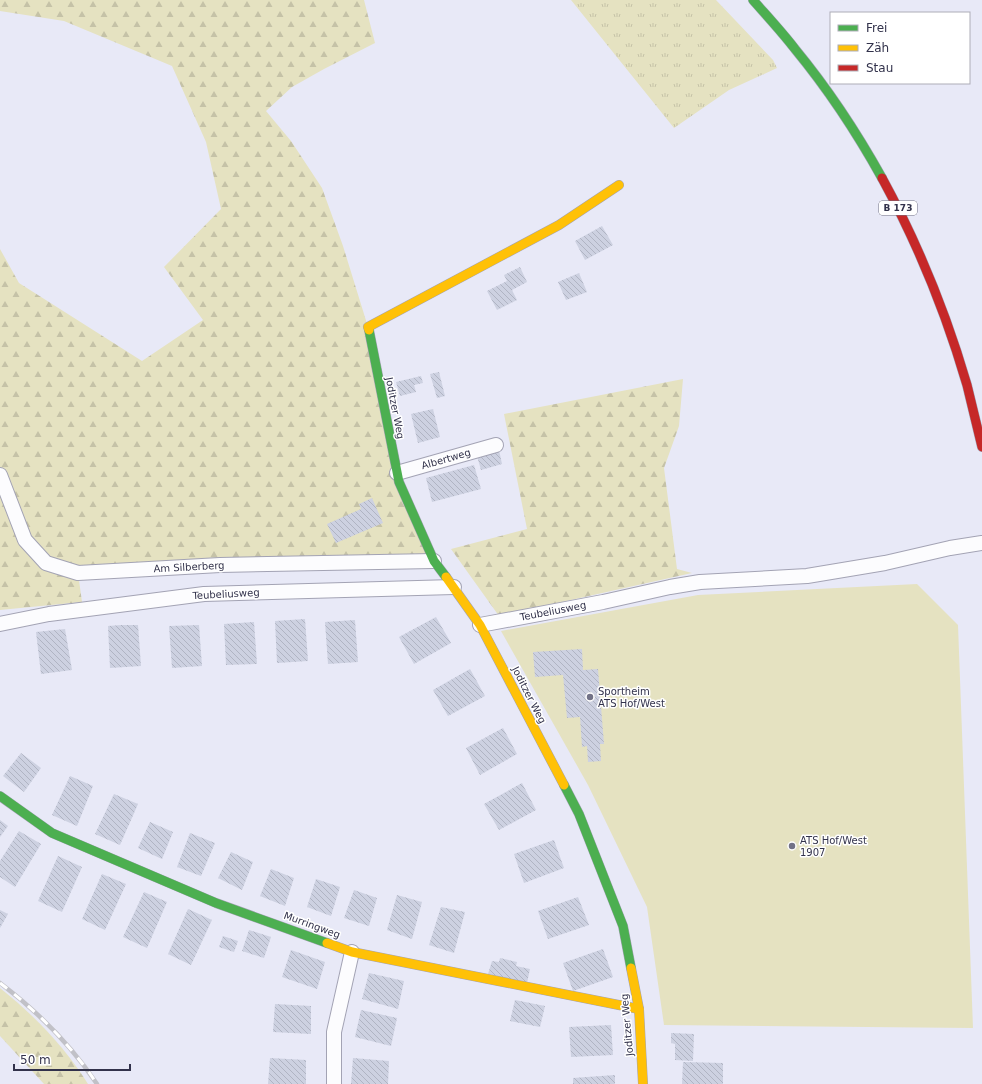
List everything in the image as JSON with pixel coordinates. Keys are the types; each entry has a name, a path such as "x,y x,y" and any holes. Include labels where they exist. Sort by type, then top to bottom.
{"street":[{"name":"B 173","path":"753,0 792,43 830,94 883,178 936,292 965,377 982,447"},
{"name":"Joditzer Weg","path":"619,185 559,225 368,327 399,482 434,561 480,625 579,814 622,926 639,1009 643,1084"},
{"name":"Albertweg","path":"397,473 496,445"},
{"name":"Am Silberberg","path":"0,475 25,540 46,564 78,573 220,565 434,561"},
{"name":"Teubeliusweg","path":"480,625 700,582 807,576 849,570 950,548 982,543"},
{"name":"Teubeliusweg","path":"0,624 49,614 204,594 454,587"},
{"name":"Murringweg","path":"0,796 52,833 216,902 352,952 639,1009"},
{"path":"334,1084 334,1032 352,952"}],"green space":[{"path":"0,0 364,0 375,43 292,87 266,111 291,141 322,188 343,246 368,327 397,473 434,561 78,573 82,602 0,610 0,249 19,283 142,361 203,320 164,267 221,209 206,142 172,66 64,21 0,11"},
{"path":"571,0 716,0 773,60 777,68 729,90 674,128"},
{"path":"683,379 679,426 664,468 677,569 692,573 499,616 451,549 527,529 504,414"},
{"name":"ATS Hof/West 1907","path":"917,584 958,625 973,1028 664,1025 647,907 588,785 501,631 698,595"},
{"path":"0,988 37,1020 59,1044 88,1084 44,1084 0,1036"}],"building":[{"path":"602,226 613,245 585,260 575,241"},
{"path":"520,267 527,282 512,290 517,300 497,310 487,291 507,281 504,275"},
{"path":"579,273 587,292 566,300 558,282"},
{"path":"439,372 445,396 437,398 430,374"},
{"path":"421,376 423,383 414,385 416,392 400,396 396,382"},
{"path":"433,409 440,437 418,443 411,414"},
{"path":"499,450 502,464 481,470 477,456"},
{"path":"474,465 481,489 432,502 426,478"},
{"path":"372,498 383,523 336,543 327,524 361,509 359,504"},
{"path":"436,617 451,643 414,664 399,637"},
{"path":"305,619 308,661 277,663 275,621"},
{"path":"355,620 358,662 328,664 325,622"},
{"path":"254,622 257,664 226,665 224,624"},
{"path":"138,625 141,666 110,668 108,626"},
{"path":"199,625 202,666 172,668 169,626"},
{"path":"65,629 72,670 41,674 36,632"},
{"path":"582,649 583,670 598,669 604,744 600,744 601,761 588,762 587,746 582,747 580,717 567,718 563,675 535,677 533,652"},
{"path":"470,669 485,696 448,716 433,690"},
{"path":"503,728 517,754 480,775 466,748"},
{"path":"21,753 41,768 24,792 3,776"},
{"path":"70,776 93,786 77,826 52,815"},
{"path":"522,783 536,810 499,830 484,804"},
{"path":"114,794 138,804 120,845 95,834"},
{"path":"0,820 8,826 0,837"},
{"path":"150,822 173,832 162,859 138,848"},
{"path":"19,831 41,844 15,887 0,877 0,861"},
{"path":"190,833 215,843 201,876 177,867"},
{"path":"554,840 564,868 524,883 514,854"},
{"path":"231,852 253,862 242,890 218,878"},
{"path":"58,856 82,867 62,912 38,901"},
{"path":"271,869 294,878 285,906 260,896"},
{"path":"102,874 126,884 105,930 82,919"},
{"path":"316,879 340,887 331,916 307,907"},
{"path":"354,890 377,898 369,926 344,918"},
{"path":"144,892 167,902 147,948 123,937"},
{"path":"397,895 422,902 412,939 387,930"},
{"path":"578,897 589,925 548,939 538,911"},
{"path":"441,907 465,912 454,953 429,945"},
{"path":"188,909 212,920 191,965 168,954"},
{"path":"0,910 8,914 0,928"},
{"path":"249,930 271,937 264,958 242,951"},
{"path":"223,936 238,941 234,952 219,947"},
{"path":"603,949 613,977 573,991 563,963"},
{"path":"291,950 325,962 317,989 282,977"},
{"path":"500,958 517,962 516,966 530,969 527,983 488,974 492,961 499,962"},
{"path":"369,973 404,981 398,1009 362,999"},
{"path":"515,1000 545,1006 540,1027 510,1021"},
{"path":"275,1004 311,1006 311,1034 273,1032"},
{"path":"361,1010 397,1018 391,1046 355,1037"},
{"path":"611,1025 613,1055 571,1057 569,1027"},
{"path":"671,1033 694,1034 693,1061 675,1060 675,1044 671,1043"},
{"path":"270,1058 306,1060 306,1084 268,1084"},
{"path":"353,1058 389,1061 388,1084 351,1084"},
{"path":"683,1062 723,1063 723,1084 682,1084"},
{"path":"615,1075 615,1084 573,1084 573,1078"}],"railway":[{"path":"0,983 53,1029 65,1042 97,1084"}],"traffic: fast":[{"path":"753,0 785,36 819,80 852,128 882,178"},
{"path":"369,330 399,482 434,561 446,577"},
{"path":"564,785 579,814 623,926 631,968"},
{"path":"0,796 52,833 216,903 327,943"}],"traffic: slow":[{"path":"369,330 368,327 559,225 619,185"},
{"path":"446,577 480,625 564,785"},
{"path":"327,943 352,952 639,1009"},
{"path":"631,968 639,1009 643,1084"}],"traffic: jam":[{"path":"882,178 908,228 940,305 967,385 982,447"}],"place":[{"name":"Sportheim ATS Hof/West","path":"590,697"},
{"name":"ATS Hof/West 1907","path":"792,846"}]}
